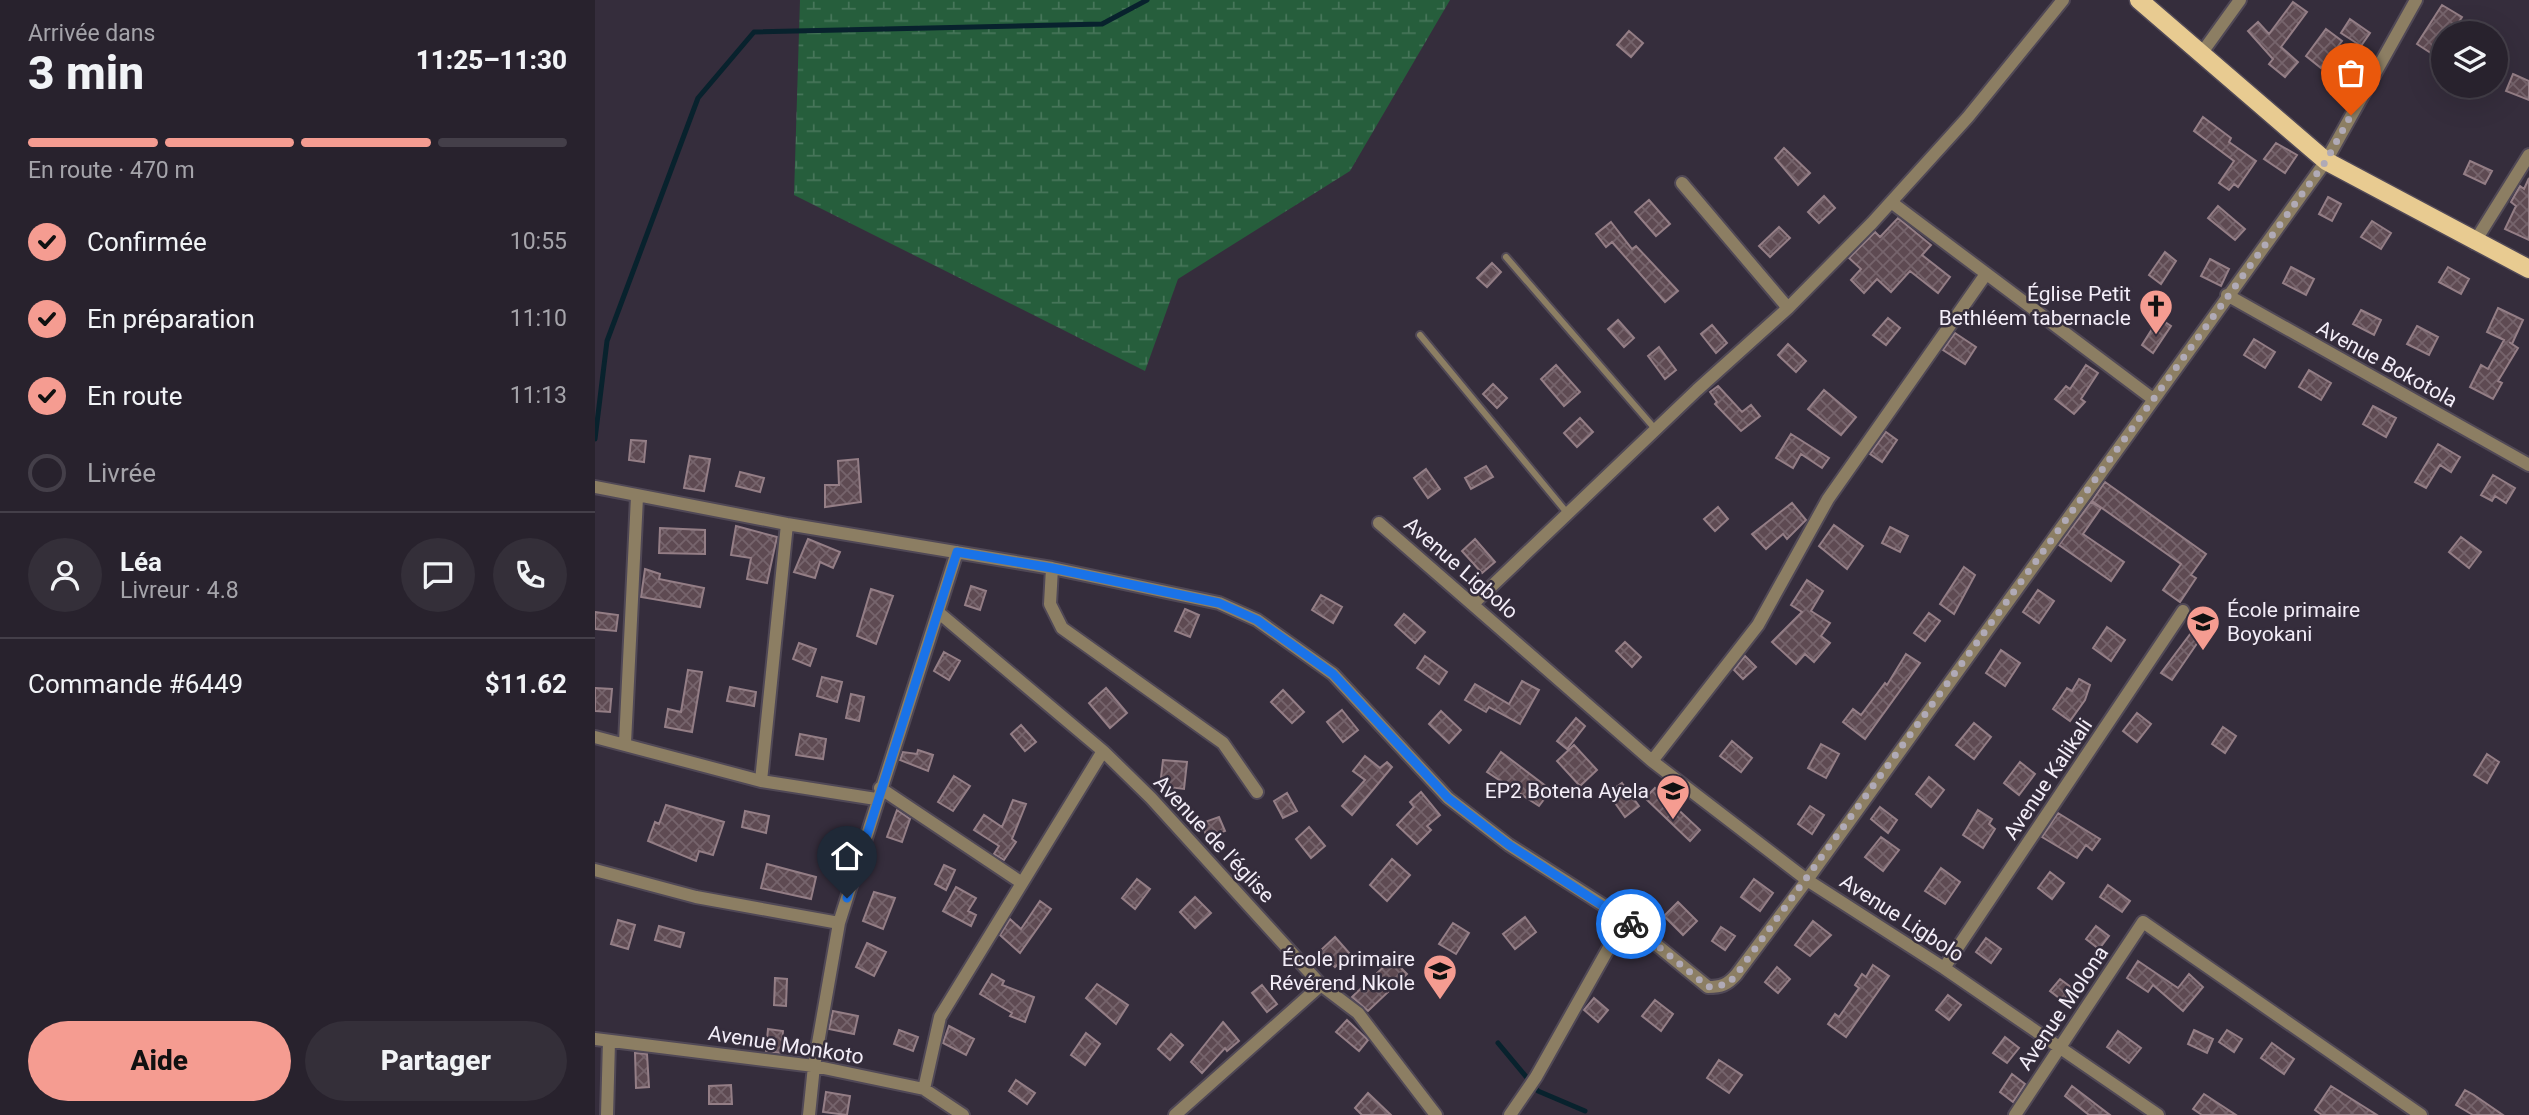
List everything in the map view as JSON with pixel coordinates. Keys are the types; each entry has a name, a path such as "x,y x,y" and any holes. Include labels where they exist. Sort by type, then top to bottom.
{"main road":[{"path":"2140,1 2326,161 2474,243 2529,269"}],"street":[{"path":"1473,604 1655,430 1788,308 1891,202 1968,117 2063,0"},
{"path":"2201,54 2240,0"},
{"path":"595,487 787,524 1052,568 1219,603 1257,620 1333,674 1448,798 1509,845 1625,919 1708,987 1719,987 1728,984 1736,975 1807,880 2326,161 2416,0"},
{"path":"2474,243 2529,155"},
{"path":"1682,183 1788,308"},
{"path":"1891,202 2153,399"},
{"path":"1652,761 1758,625 1828,499 1986,274"},
{"name":"Avenue Bokotola","path":"2227,295 2529,466"},
{"path":"625,743 637,497"},
{"name":"Avenue Ligbolo","path":"1379,523 1652,761 1807,880 2061,1046 2158,1115"},
{"path":"761,781 787,524"},
{"path":"809,1115 814,1066 839,923 957,552"},
{"path":"1052,568 1050,604 1062,628 1223,743 1257,792"},
{"name":"Avenue Kalikali","path":"1944,968 2183,611"},
{"name":"Avenue de l'église","path":"938,612 1103,751 1151,798 1321,985 1358,1013 1436,1115"},
{"path":"595,737 761,781 878,794 1022,883"},
{"path":"924,1089 940,1017 1103,751"},
{"path":"595,870 697,897 839,923"},
{"path":"1510,1115 1536,1077 1625,919"},
{"name":"Avenue Molona","path":"2015,1115 2143,922 2421,1115"},
{"path":"1175,1115 1321,985"},
{"name":"Avenue Monkoto","path":"595,1039 814,1066 924,1089 963,1115"},
{"path":"607,1115 609,1041"}],"lane":[{"path":"1506,257 1655,430"},
{"path":"1420,335 1568,514"}],"green space":[{"path":"800,0 1450,0 1350,171 1178,279 1145,371 794,195"}],"building":[{"path":"2293,2 2307,12 2281,47 2298,62 2285,77 2269,64 2273,59 2248,31 2258,22 2269,34"},
{"path":"2442,5 2462,17 2460,21 2432,21"},
{"path":"2350,19 2370,33 2361,46 2341,33"},
{"path":"2431,22 2431,53 2417,44"},
{"path":"2326,29 2342,41 2321,68 2306,56"},
{"path":"1629,31 1643,43 1631,57 1617,45"},
{"path":"2513,74 2529,81 2529,100 2508,92"},
{"path":"2203,117 2231,138 2229,142 2256,161 2238,187 2234,184 2229,190 2219,183 2234,161 2194,131"},
{"path":"2276,143 2297,155 2285,173 2264,159"},
{"path":"1784,148 1810,173 1798,185 1775,158"},
{"path":"2470,161 2492,171 2485,184 2464,174"},
{"path":"2529,178 2529,240 2505,229 2516,206 2511,202 2520,186 2524,189"},
{"path":"1824,196 1835,208 1819,223 1808,212"},
{"path":"2328,197 2341,204 2332,221 2319,214"},
{"path":"1649,200 1670,224 1656,236 1635,212"},
{"path":"2218,206 2245,229 2235,240 2208,218"},
{"path":"1898,218 1931,245 1922,255 1950,277 1938,293 1910,271 1891,292 1877,279 1864,293 1851,280 1861,269 1849,258 1875,232 1880,237"},
{"path":"2372,221 2391,233 2381,249 2361,237"},
{"path":"1611,222 1632,249 1636,246 1678,291 1665,302 1612,242 1606,247 1596,234"},
{"path":"1779,227 1790,238 1770,257 1759,246"},
{"path":"2165,252 2176,261 2161,284 2149,275"},
{"path":"2210,259 2229,269 2221,286 2201,276"},
{"path":"1492,263 1501,272 1487,287 1477,278"},
{"path":"2291,267 2314,279 2306,295 2283,283"},
{"path":"2448,267 2469,279 2461,294 2439,282"},
{"path":"2498,308 2523,320 2512,344 2518,348 2498,381 2502,383 2493,399 2470,387 2481,365 2488,369 2504,340 2487,332"},
{"path":"2361,310 2381,320 2374,335 2353,324"},
{"path":"1888,318 1900,328 1886,345 1873,335"},
{"name":"Église Petit Bethléem tabernacle","path":"2159,318 2171,326 2153,353 2142,345"},
{"path":"1618,320 1634,338 1624,347 1608,329"},
{"path":"1712,325 1727,343 1716,353 1701,334"},
{"path":"2417,326 2438,337 2429,355 2407,344"},
{"path":"1955,333 1976,347 1965,364 1943,350"},
{"path":"2254,339 2275,352 2265,368 2244,355"},
{"path":"1788,344 1806,361 1796,372 1778,355"},
{"path":"1659,347 1676,370 1665,379 1648,356"},
{"path":"1556,365 1580,392 1564,406 1541,379"},
{"path":"2086,365 2098,373 2081,399 2085,402 2074,414 2055,399 2066,386 2070,389"},
{"path":"2309,370 2331,383 2321,400 2299,387"},
{"path":"1493,384 1507,398 1497,408 1483,394"},
{"path":"1718,386 1742,412 1751,405 1760,416 1741,431 1715,404 1717,402 1710,392"},
{"path":"1824,390 1856,417 1841,435 1808,409"},
{"path":"2373,406 2396,418 2386,437 2363,424"},
{"path":"1580,418 1593,432 1577,447 1564,433"},
{"path":"1886,432 1897,440 1882,462 1870,454"},
{"path":"1791,434 1829,458 1822,468 1801,454 1793,468 1776,458"},
{"path":"631,440 646,441 644,462 629,460"},
{"path":"2438,444 2460,457 2451,472 2440,465 2426,488 2415,482"},
{"path":"690,456 710,459 704,491 684,488"},
{"path":"858,459 861,502 825,507 825,485 839,485 838,461"},
{"path":"1486,466 1493,477 1471,489 1465,478"},
{"path":"1426,469 1440,489 1428,498 1414,478"},
{"path":"740,472 764,478 760,492 736,486"},
{"path":"2493,475 2515,488 2506,503 2495,496 2492,501 2481,495"},
{"path":"2105,482 2206,554 2191,575 2196,578 2180,602 2163,590 2181,564 2092,501"},
{"path":"2091,502 2101,508 2083,534 2124,562 2111,581 2059,545"},
{"path":"1792,503 1806,520 1787,539 1783,534 1766,549 1752,534"},
{"path":"1718,507 1728,519 1715,531 1704,519"},
{"path":"1834,525 1863,546 1847,569 1819,546"},
{"path":"736,526 777,537 767,583 747,579 751,558 731,555"},
{"path":"1890,527 1908,536 1900,552 1882,543"},
{"path":"660,528 705,530 705,554 659,553"},
{"path":"2461,537 2481,552 2469,568 2449,552"},
{"path":"808,539 840,552 833,568 820,562 815,578 794,572"},
{"path":"1475,539 1495,562 1482,573 1462,551"},
{"path":"1964,567 1975,575 1954,614 1940,604"},
{"path":"645,569 660,574 659,579 704,588 700,607 641,597"},
{"path":"1807,580 1823,591 1811,611 1830,623 1821,636 1830,643 1814,662 1805,654 1796,664 1772,642 1802,612 1791,605"},
{"path":"971,586 986,591 980,610 965,605"},
{"path":"871,589 893,596 876,644 857,636"},
{"path":"2038,590 2054,601 2039,623 2023,612"},
{"path":"1321,595 1342,607 1333,623 1312,610"},
{"path":"1185,609 1199,615 1190,637 1175,631"},
{"path":"595,612 618,615 616,631 595,629"},
{"path":"1929,613 1940,621 1925,641 1914,633"},
{"path":"1404,614 1425,632 1415,643 1395,625"},
{"path":"2203,617 2211,623 2172,680 2161,673"},
{"path":"2107,627 2125,640 2111,661 2093,648"},
{"path":"1625,642 1641,657 1632,667 1616,651"},
{"path":"799,643 816,649 810,666 793,659"},
{"path":"2001,650 2020,663 2005,686 1986,673"},
{"path":"944,652 960,661 949,680 934,671"},
{"path":"1906,654 1920,663 1865,739 1843,722 1853,709 1861,715 1885,683 1887,685"},
{"path":"1425,656 1447,672 1439,684 1417,668"},
{"path":"1745,656 1756,667 1743,679 1734,670"},
{"path":"688,670 702,672 692,732 665,727 668,709 681,712"},
{"path":"822,677 842,682 837,702 817,696"},
{"path":"2079,679 2090,685 2085,700 2070,721 2053,709 2067,688 2072,691"},
{"path":"1522,681 1539,690 1520,724 1489,707 1486,712 1465,700 1475,684 1509,704"},
{"path":"730,687 756,692 754,706 727,701"},
{"path":"595,688 612,689 610,712 595,711"},
{"path":"1106,688 1127,713 1110,728 1089,703"},
{"path":"1283,690 1304,712 1292,723 1271,702"},
{"path":"851,694 864,697 859,721 846,718"},
{"path":"1342,710 1358,730 1343,742 1327,722"},
{"path":"1441,711 1461,730 1449,743 1429,724"},
{"path":"2137,713 2151,724 2137,742 2123,731"},
{"path":"1576,718 1585,726 1567,749 1557,741"},
{"path":"1974,723 1991,737 1974,759 1956,745"},
{"path":"1021,725 1036,742 1025,751 1011,734"},
{"path":"2223,727 2236,736 2225,753 2212,744"},
{"path":"800,734 826,739 823,759 796,755"},
{"path":"1732,741 1752,758 1741,772 1720,756"},
{"path":"1821,744 1839,754 1826,778 1808,768"},
{"path":"1574,745 1597,770 1580,786 1557,761"},
{"path":"918,750 933,755 928,771 900,760 903,752 917,754"},
{"path":"1501,752 1551,790 1539,806 1487,772"},
{"path":"2487,754 2499,762 2487,783 2474,775"},
{"path":"1365,756 1380,768 1387,762 1392,767 1352,815 1342,806 1365,780 1353,771"},
{"path":"1163,760 1187,762 1184,789 1160,786"},
{"path":"2020,762 2035,774 2019,795 2004,783"},
{"path":"954,776 970,786 953,811 938,802"},
{"path":"1929,777 1944,790 1931,807 1916,794"},
{"path":"1622,783 1639,806 1625,817 1608,793"},
{"path":"1655,788 1700,830 1690,841 1645,798"},
{"path":"1421,792 1440,815 1427,826 1431,830 1417,844 1397,825 1414,807 1410,802"},
{"path":"1287,793 1297,811 1283,818 1274,801"},
{"path":"1013,800 1026,804 1012,839 1016,842 1004,860 994,854 999,846 974,830 984,815 1002,827"},
{"path":"666,805 724,822 713,855 699,851 696,861 648,841 655,822 659,824"},
{"path":"1810,806 1824,815 1812,834 1798,824"},
{"path":"1880,807 1897,820 1888,833 1871,819"},
{"path":"897,810 910,819 902,842 887,837"},
{"path":"1978,810 1992,819 1989,824 1995,829 1983,848 1963,835"},
{"path":"745,811 769,816 766,833 742,827"},
{"path":"2058,813 2100,839 2092,850 2086,845 2077,858 2042,837"},
{"path":"1219,817 1225,831 1207,838 1202,823"},
{"path":"1309,827 1325,846 1311,858 1296,839"},
{"path":"1881,837 1899,850 1883,871 1865,857"},
{"path":"1392,859 1410,875 1387,901 1370,885"},
{"path":"767,864 816,877 811,899 761,888"},
{"path":"944,865 955,870 946,890 935,884"},
{"path":"1941,868 1960,882 1945,904 1925,891"},
{"path":"2050,872 2064,883 2052,899 2038,888"},
{"path":"1137,879 1150,889 1135,909 1122,898"},
{"path":"1754,879 1773,893 1760,911 1741,897"},
{"path":"2108,885 2130,901 2122,912 2100,897"},
{"path":"956,887 976,898 968,911 976,915 971,926 943,911"},
{"path":"874,892 895,898 883,929 863,921"},
{"path":"1195,897 1211,913 1195,928 1180,912"},
{"path":"1040,901 1051,909 1020,953 1000,935 1010,919 1021,929"},
{"path":"1678,902 1697,921 1683,935 1664,916"},
{"path":"1525,917 1536,932 1515,949 1503,934"},
{"path":"618,920 635,925 628,949 611,944"},
{"path":"1813,921 1831,935 1810,956 1795,945"},
{"path":"1453,923 1469,933 1456,954 1439,944"},
{"path":"659,926 684,933 680,947 655,940"},
{"path":"2096,926 2109,936 2099,949 2086,939"},
{"path":"1721,927 1735,936 1725,950 1712,941"},
{"path":"1335,937 1350,954 1335,967 1320,951"},
{"path":"1986,938 2001,949 1991,963 1976,952"},
{"path":"867,943 886,952 874,976 856,967"},
{"path":"1392,959 1407,974 1368,1011 1352,997"},
{"path":"2138,961 2178,988 2189,974 2203,987 2183,1011 2153,985 2148,992 2127,978"},
{"path":"1873,965 1889,976 1846,1037 1828,1024 1835,1014 1839,1017 1859,988 1855,985 1862,974 1866,977"},
{"path":"1777,967 1790,979 1778,993 1765,982"},
{"path":"992,974 1004,981 1002,985 1034,997 1025,1022 1010,1016 1012,1013 980,994"},
{"path":"775,978 787,979 786,1006 774,1005"},
{"path":"2060,979 2072,988 2063,1001 2050,991"},
{"path":"1097,984 1128,1005 1116,1024 1086,998"},
{"path":"1262,985 1277,1004 1267,1012 1252,993"},
{"path":"1948,995 1961,1005 1949,1020 1936,1010"},
{"path":"1594,998 1608,1010 1598,1022 1584,1010"},
{"path":"1655,1000 1673,1014 1661,1031 1642,1016"},
{"path":"833,1011 858,1016 854,1034 829,1029"},
{"path":"1347,1020 1368,1040 1359,1051 1336,1032"},
{"path":"1223,1022 1239,1041 1227,1051 1225,1048 1202,1073 1191,1062"},
{"path":"949,1026 974,1039 966,1055 943,1043"},
{"path":"768,1029 783,1031 781,1053 766,1051"},
{"path":"899,1030 918,1037 913,1051 894,1044"},
{"path":"2194,1030 2213,1039 2207,1053 2188,1044"},
{"path":"2227,1030 2242,1039 2234,1052 2219,1042"},
{"path":"2118,1031 2141,1048 2129,1063 2107,1047"},
{"path":"1086,1033 1100,1044 1085,1065 1071,1055"},
{"path":"1171,1034 1183,1045 1170,1060 1158,1049"},
{"path":"2005,1037 2019,1048 2007,1063 1993,1053"},
{"path":"2272,1043 2294,1059 2284,1074 2261,1058"},
{"path":"635,1053 647,1054 649,1087 636,1088"},
{"path":"1719,1060 1742,1075 1729,1093 1707,1078"},
{"path":"2012,1074 2025,1084 2013,1102 2000,1092"},
{"path":"1016,1080 1035,1093 1027,1104 1009,1091"},
{"path":"731,1085 732,1104 709,1104 709,1086"},
{"path":"2072,1086 2110,1115 2089,1115 2065,1096"},
{"path":"2331,1086 2377,1115 2322,1115 2315,1110"},
{"path":"2465,1090 2503,1115 2473,1115 2456,1105"},
{"path":"826,1092 850,1096 847,1115 823,1112"},
{"path":"1368,1093 1391,1115 1362,1115 1355,1108"},
{"path":"2204,1094 2236,1115 2202,1115 2193,1109"}],"waterway":[{"path":"595,439 607,341 698,98 754,32 1102,24 1147,0"},
{"path":"1498,1043 1538,1091 1585,1111"}],"way so far":[{"path":"1631,924 1708,987 1728,984 1807,880 2326,161 2351,115"}],"place":[{"name":"Église Petit Bethléem tabernacle","path":"2156,336"},
{"name":"École primaire Boyokani","path":"2203,652"},
{"name":"EP2 Botena Ayela","path":"1673,821"},
{"name":"École primaire Révérend Nkole","path":"1440,1001"}],"route":[{"path":"847,898 876,799 957,552 1052,568 1219,603 1257,620 1333,674 1448,798 1509,845 1631,924"}]}
